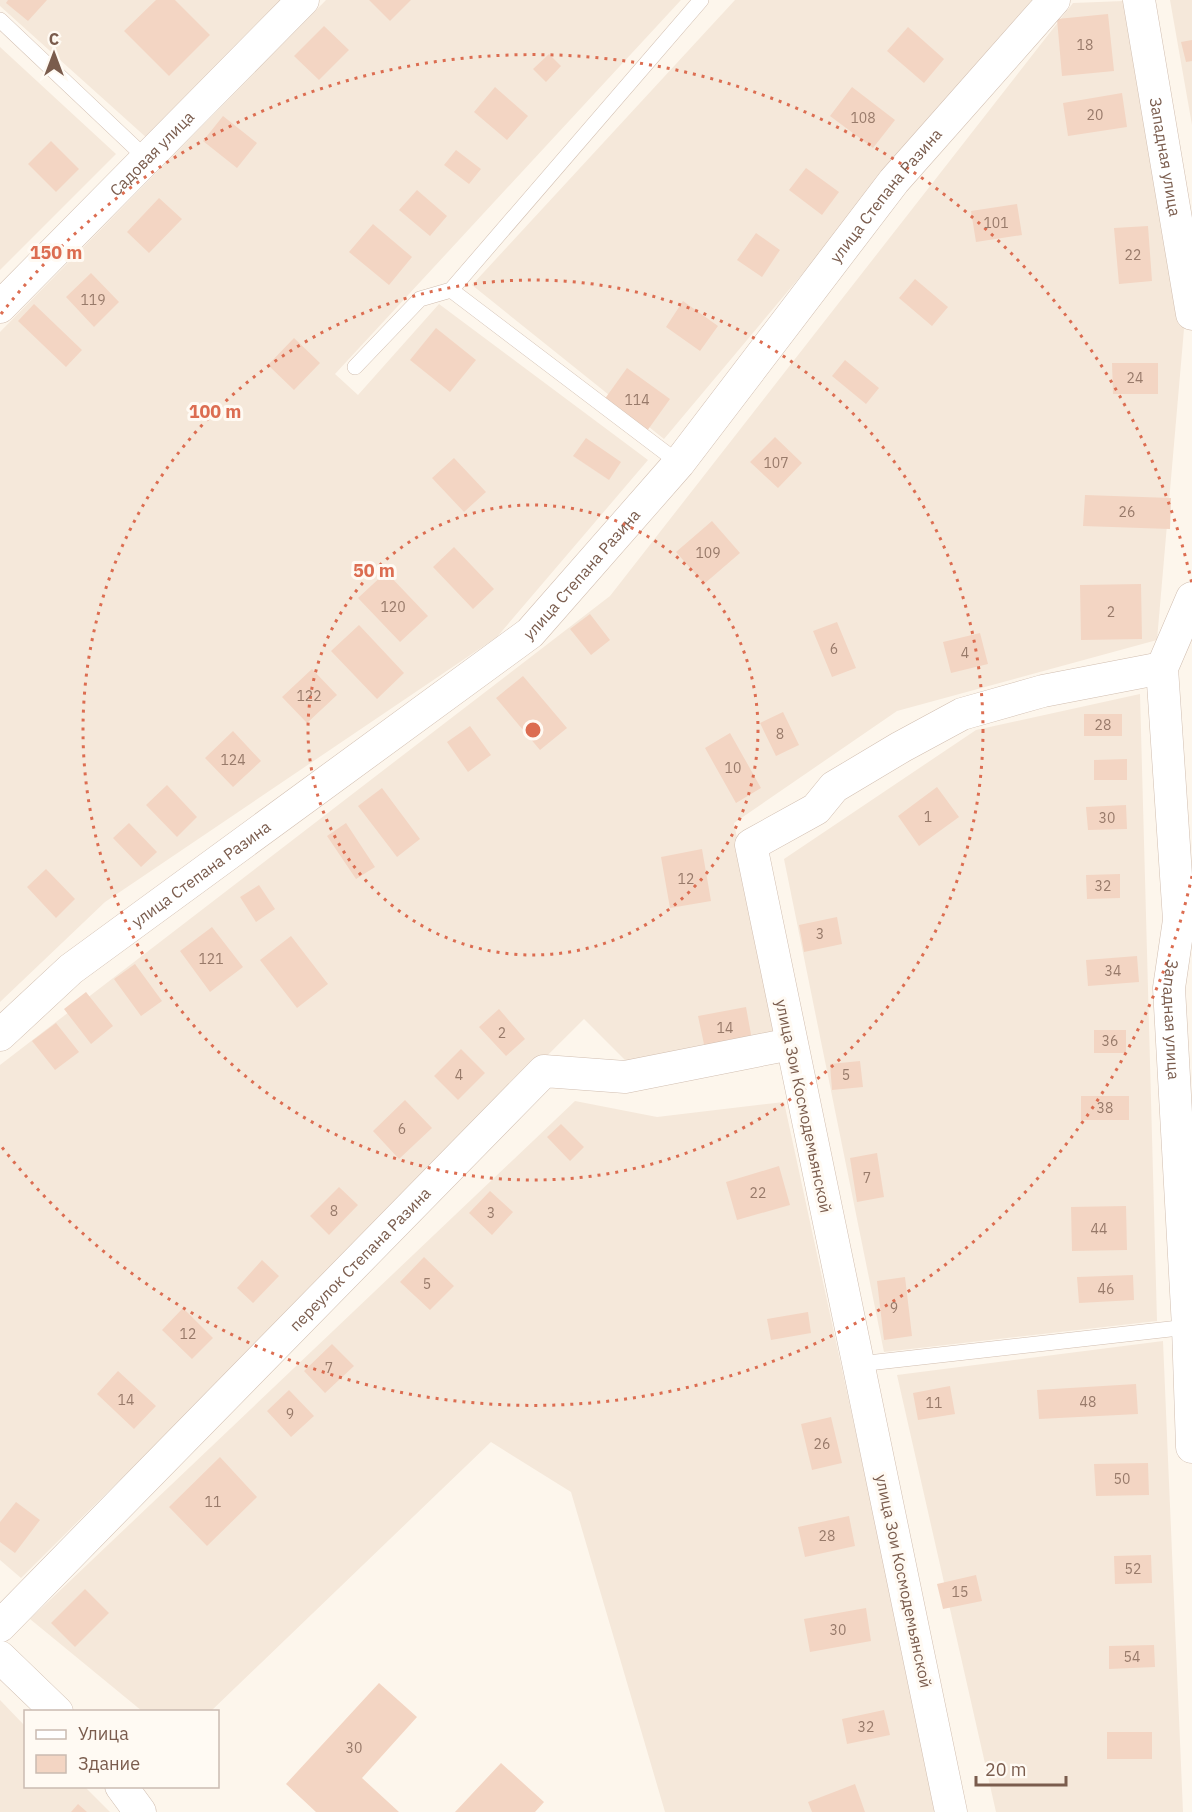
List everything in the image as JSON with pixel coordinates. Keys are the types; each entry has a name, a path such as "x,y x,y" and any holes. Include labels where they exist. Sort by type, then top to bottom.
{"street":[{"name":"Садовая улица","path":"0,307 303,0"},
{"name":"улица Степана Разина","path":"0,1035 71,969 530,633 679,463 894,181 1054,0"},
{"name":"Западная улица","path":"1139,0 1192,314"},
{"name":"Западная улица","path":"1192,598 1162,668 1183,849 1179,920 1169,988 1188,1327 1192,1448"},
{"name":"улица Зои Космодемьянской","path":"951,1812 751,845 816,809 834,788 901,747 962,714 1043,691 1162,668"},
{"name":"переулок Степана Разина","path":"0,1626 544,1071 624,1077 791,1044"},
{"path":"0,1657 55,1710"},
{"path":"122,1788 140,1812"}],"lane":[{"path":"355,367 420,299 451,290 701,0"},
{"path":"0,20 147,159"},
{"path":"451,290 679,463"},
{"path":"859,1364 1188,1327"}],"shaded area":[{"path":"0,0 287,0 148,139 0,6"},
{"path":"326,0 681,0 335,374 358,395 439,304 648,460 497,637 105,902 0,1002 0,332"},
{"path":"735,0 1032,0 664,439 472,285"},
{"path":"1170,0 1192,0 1192,125"},
{"path":"1124,1 1184,329 1157,640 897,711 734,823 776,1035 630,1065 584,1019 21,1578 0,1560 0,1065 610,596 1073,3"},
{"path":"0,47 116,154 0,270"},
{"path":"1140,694 1157,1321 884,1352 784,859 976,730"},
{"path":"575,1101 657,1117 784,1102 938,1812 665,1812 571,1492 491,1442 212,1710 141,1710 30,1619"},
{"path":"1163,1341 1183,1812 996,1812 897,1375"},
{"path":"0,1700 24,1725 24,1788 86,1788 110,1812 0,1812"}],"building":[{"path":"8,0 47,0 28,21 6,3"},
{"path":"156,0 175,0 210,35 169,76 124,31"},
{"path":"369,0 411,0 390,21"},
{"path":"1108,14 1114,71 1062,76 1057,19"},
{"path":"324,26 349,50 319,80 294,56"},
{"path":"908,27 944,59 924,83 887,51"},
{"path":"1192,40 1192,61 1186,62 1181,42"},
{"path":"549,54 561,66 546,82 533,69"},
{"path":"495,87 528,116 507,140 474,112"},
{"path":"852,87 895,120 873,148 830,116"},
{"path":"1122,93 1127,127 1068,136 1063,103"},
{"path":"223,116 257,143 237,168 203,141"},
{"path":"51,141 79,169 56,192 28,164"},
{"path":"456,150 481,169 469,184 444,165"},
{"path":"806,168 839,192 822,215 789,190"},
{"path":"417,190 447,216 430,236 399,210"},
{"path":"159,198 182,219 149,253 127,232"},
{"path":"1017,204 1022,235 976,242 971,211"},
{"path":"373,224 412,257 389,285 349,252"},
{"path":"1148,226 1152,281 1119,284 1114,228"},
{"path":"756,233 780,250 762,277 737,260"},
{"path":"91,273 119,302 94,327 66,297"},
{"path":"915,279 948,307 932,326 899,298"},
{"path":"683,301 718,326 700,351 666,327"},
{"path":"34,304 82,350 66,367 18,321"},
{"path":"436,328 476,360 450,392 410,360"},
{"path":"294,338 320,363 294,390 268,365"},
{"path":"845,360 879,388 866,404 832,376"},
{"path":"1112,363 1158,363 1158,394 1113,394"},
{"path":"627,368 670,399 647,431 604,400"},
{"path":"775,437 802,463 778,488 750,462"},
{"path":"586,438 621,462 609,480 573,456"},
{"path":"454,458 486,492 464,512 432,478"},
{"path":"1085,495 1171,498 1170,529 1083,526"},
{"path":"712,521 740,553 704,584 676,552"},
{"path":"454,547 494,589 473,609 433,567"},
{"path":"386,572 428,616 400,642 358,598"},
{"path":"1141,584 1142,639 1081,640 1080,585"},
{"path":"590,614 610,640 591,655 570,629"},
{"path":"837,622 856,668 832,677 813,631"},
{"path":"359,625 404,673 377,699 331,651"},
{"path":"980,633 988,664 951,673 943,642"},
{"path":"312,669 337,695 307,723 282,697"},
{"path":"523,676 567,728 540,750 496,698"},
{"path":"783,712 799,745 776,756 760,723"},
{"path":"1084,714 1122,714 1122,736 1084,736"},
{"path":"470,726 491,755 468,772 447,742"},
{"path":"233,731 261,761 233,787 205,758"},
{"path":"730,733 761,788 736,803 705,748"},
{"path":"1127,759 1127,780 1094,780 1094,760"},
{"path":"167,785 197,817 177,837 146,805"},
{"path":"937,787 959,817 919,846 898,816"},
{"path":"382,788 420,839 397,857 358,806"},
{"path":"1126,805 1127,829 1088,830 1086,807"},
{"path":"129,823 157,852 141,867 113,838"},
{"path":"346,823 375,867 356,879 327,836"},
{"path":"702,849 711,901 670,908 661,857"},
{"path":"46,869 75,899 56,918 27,887"},
{"path":"1120,874 1120,898 1087,899 1086,875"},
{"path":"259,885 275,909 256,922 240,897"},
{"path":"837,917 842,944 804,952 799,925"},
{"path":"212,927 243,967 210,992 180,951"},
{"path":"291,936 328,984 297,1008 260,960"},
{"path":"1137,956 1139,982 1088,986 1086,960"},
{"path":"135,964 162,1001 141,1016 114,979"},
{"path":"86,992 113,1026 91,1044 64,1009"},
{"path":"746,1007 752,1040 705,1049 698,1016"},
{"path":"499,1009 525,1039 506,1056 479,1027"},
{"path":"56,1023 79,1052 55,1070 32,1041"},
{"path":"1094,1030 1126,1030 1126,1053 1094,1053"},
{"path":"461,1049 485,1073 458,1100 434,1076"},
{"path":"860,1061 863,1087 832,1090 830,1064"},
{"path":"1081,1096 1129,1096 1129,1120 1081,1120"},
{"path":"405,1100 432,1128 399,1159 373,1131"},
{"path":"561,1124 584,1147 570,1161 547,1137"},
{"path":"877,1153 884,1197 857,1202 850,1158"},
{"path":"779,1166 790,1205 737,1220 726,1182"},
{"path":"339,1187 358,1205 329,1235 310,1216"},
{"path":"490,1191 513,1212 492,1235 469,1213"},
{"path":"1126,1206 1127,1250 1072,1251 1071,1207"},
{"path":"424,1257 454,1286 430,1310 400,1282"},
{"path":"262,1260 279,1276 253,1303 237,1288"},
{"path":"1133,1275 1134,1300 1079,1303 1077,1277"},
{"path":"905,1277 912,1336 884,1340 877,1281"},
{"path":"183,1308 213,1338 192,1359 162,1330"},
{"path":"808,1312 811,1333 771,1340 767,1319"},
{"path":"332,1344 354,1366 325,1393 304,1371"},
{"path":"118,1371 156,1406 134,1429 97,1394"},
{"path":"1136,1384 1138,1414 1039,1419 1037,1390"},
{"path":"950,1386 955,1414 918,1420 913,1393"},
{"path":"289,1390 314,1416 291,1437 267,1411"},
{"path":"831,1417 842,1463 812,1470 801,1424"},
{"path":"220,1457 257,1497 207,1546 169,1507"},
{"path":"1148,1463 1149,1495 1096,1496 1094,1464"},
{"path":"16,1502 40,1520 15,1553 0,1542 0,1522"},
{"path":"849,1516 855,1546 805,1557 798,1527"},
{"path":"1151,1555 1152,1583 1115,1584 1114,1556"},
{"path":"976,1575 982,1601 943,1609 937,1584"},
{"path":"85,1589 109,1613 75,1647 51,1623"},
{"path":"866,1608 871,1641 810,1652 804,1619"},
{"path":"1154,1645 1155,1667 1109,1669 1109,1646"},
{"path":"379,1683 417,1717 362,1778 399,1812 316,1812 286,1784"},
{"path":"884,1710 890,1735 847,1744 842,1719"},
{"path":"1107,1732 1152,1732 1152,1759 1107,1759"},
{"path":"501,1763 544,1802 535,1812 455,1812"},
{"path":"855,1784 865,1812 812,1812 808,1802"},
{"path":"78,1804 87,1812 71,1812"}]}
